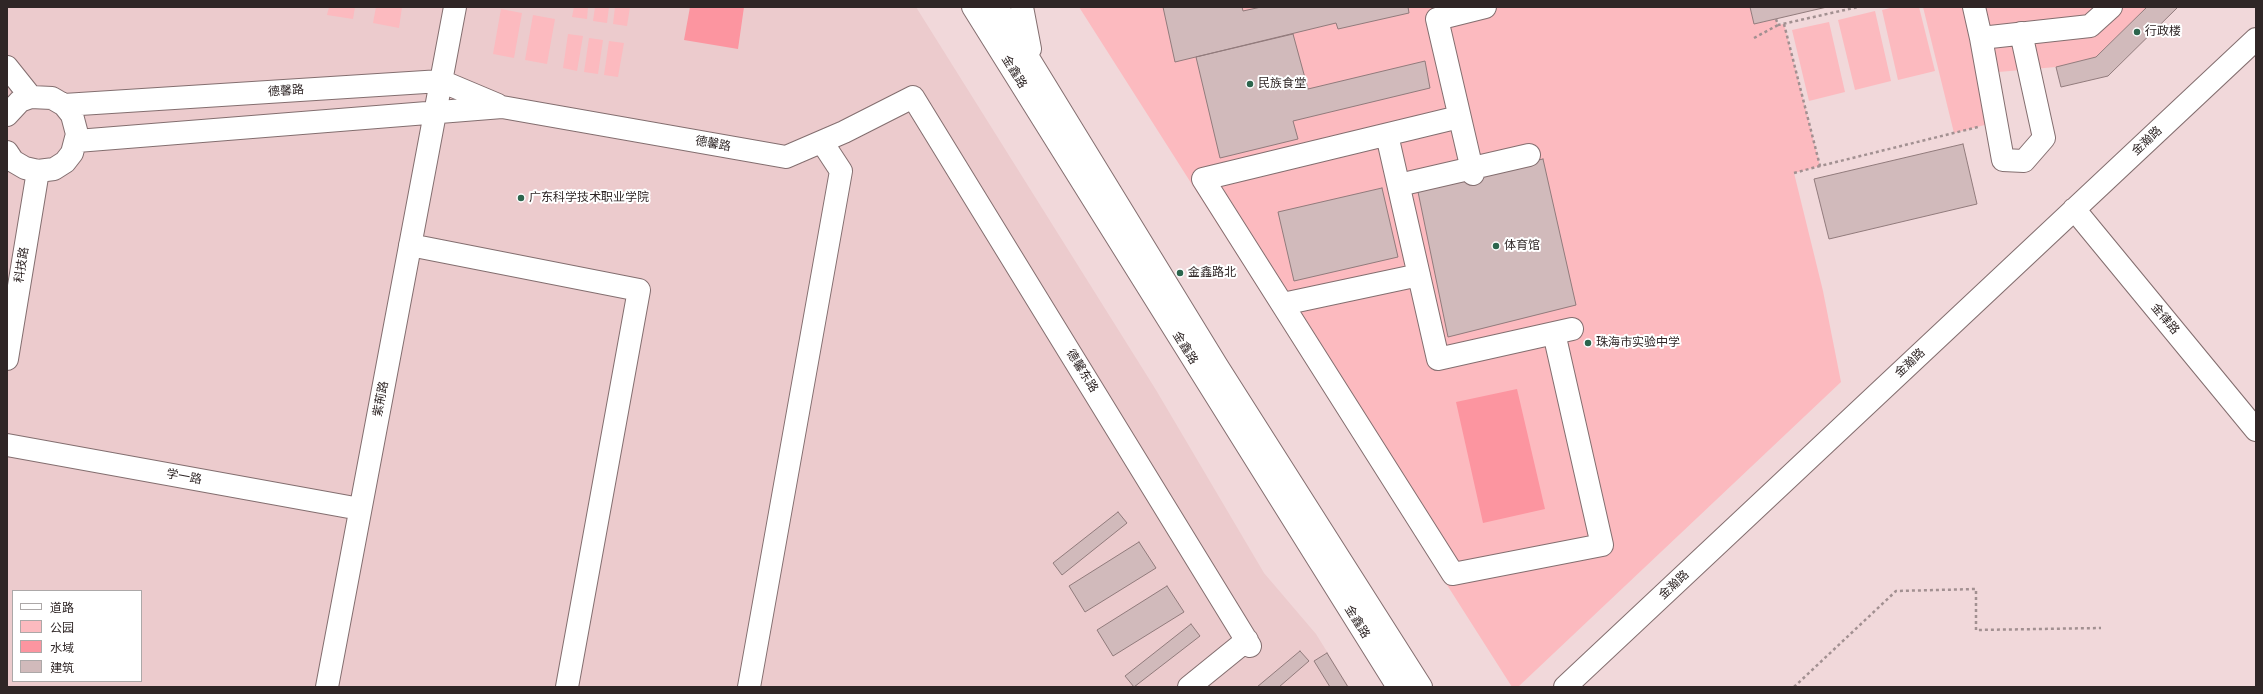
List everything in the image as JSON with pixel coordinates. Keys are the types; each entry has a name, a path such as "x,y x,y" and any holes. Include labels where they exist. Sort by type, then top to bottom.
{"street":[{"name":"紫荊路","path":"327,687 455,7"},
{"name":"金鑫路","path":"973,7 1398,687"},
{"name":"金鑫路","path":"997,7 1218,366 1421,687"},
{"path":"1022,7 1035,67"},
{"path":"1472,171 1437,19 1452,11 1485,7"},
{"path":"1974,7 2003,160 2024,161 2044,138 2021,33"},
{"path":"1981,38 2090,26 2111,7"},
{"name":"金瀚路","path":"1565,687 2256,39"},
{"path":"7,68 31,97"},
{"name":"德馨路","path":"64,105 441,81 502,107 786,157 822,142 913,97"},
{"path":"7,115 20,101 31,97 44,96 64,105 75,121 77,141 72,153 65,162 54,169 38,171 25,168 14,161 7,152"},
{"name":"德馨东路","path":"913,97 1248,643 1189,687"},
{"name":"德馨路","path":"77,141 435,111 502,107"},
{"path":"1387,135 1438,359 1563,331 1602,545 1453,574 1203,179 1459,117"},
{"path":"750,687 841,171 822,142"},
{"path":"1399,185 1472,171 1529,155"},
{"name":"科技路","path":"7,359 38,171"},
{"name":"金律路","path":"2074,209 2256,430"},
{"path":"410,245 639,290 568,687"},
{"path":"1282,304 1419,275"},
{"name":"学一路","path":"7,444 360,509"}],"path":[{"path":"1754,38 1778,25 1858,7"},
{"path":"1776,19 1778,25"},
{"path":"1784,24 1820,166"},
{"path":"1794,173 1996,122"},
{"path":"1794,687 1896,591 1976,589 1976,630 2102,628"}],"shaded area":[{"name":"广东科学技术职业学院","path":"7,7 916,7 1156,390 1264,573 1316,634 1349,687 7,687"}],"green space":[{"path":"329,7 355,7 353,19 327,15"},
{"path":"376,7 402,7 399,28 373,23"},
{"path":"574,7 588,7 587,19 572,17"},
{"path":"595,7 609,7 607,23 593,21"},
{"path":"615,7 630,7 627,26 613,24"},
{"name":"珠海市实验中学","path":"1079,7 1750,7 1754,24 1776,19 1778,25 1784,24 1820,166 1794,173 1823,291 1841,382 1518,687 1512,687"},
{"path":"1894,7 1919,7 1935,71 1898,80 1882,10"},
{"path":"1923,7 2147,7 2096,57 2056,67 1987,73 1996,122 1954,133"},
{"path":"501,9 522,13 514,58 493,54"},
{"path":"1875,11 1891,81 1855,90 1838,20"},
{"path":"533,15 555,19 547,64 525,60"},
{"path":"1829,22 1845,92 1809,101 1792,30"},
{"path":"568,34 583,36 577,71 563,68"},
{"path":"589,38 603,40 598,74 584,72"},
{"path":"609,41 624,43 618,77 604,75"}],"water":[{"path":"690,7 744,7 738,49 684,40"},
{"path":"1517,389 1545,509 1483,523 1456,402"}],"building":[{"path":"1163,7 1242,7 1243,11 1261,7 1408,7 1409,13 1338,29 1336,23 1175,62"},
{"path":"1750,7 1827,7 1754,24"},
{"name":"行政楼","path":"2147,7 2178,7 2108,76 2061,87 2056,67 2096,57"},
{"path":"1293,34 1308,89 1425,61 1430,88 1293,121 1298,139 1220,158 1196,57"},
{"path":"1963,144 1977,204 1829,239 1814,179"},
{"name":"体育馆","path":"1543,159 1576,305 1448,337 1417,187"},
{"path":"1382,188 1398,257 1294,281 1278,212"},
{"path":"1118,512 1127,523 1062,575 1053,563"},
{"path":"1139,542 1156,568 1085,612 1069,586"},
{"path":"1167,586 1184,612 1113,656 1097,630"},
{"path":"1191,624 1200,636 1134,687 1125,676"},
{"path":"1300,651 1309,661 1279,687 1257,687"},
{"path":"1327,653 1348,687 1330,687 1314,661"}],"place":[{"name":"行政楼","path":"2137,32"},
{"name":"民族食堂","path":"1250,84"},
{"name":"广东科学技术职业学院","path":"521,198"},
{"name":"体育馆","path":"1496,246"},
{"name":"金鑫路北","path":"1180,273"},
{"name":"珠海市实验中学","path":"1588,343"}]}
